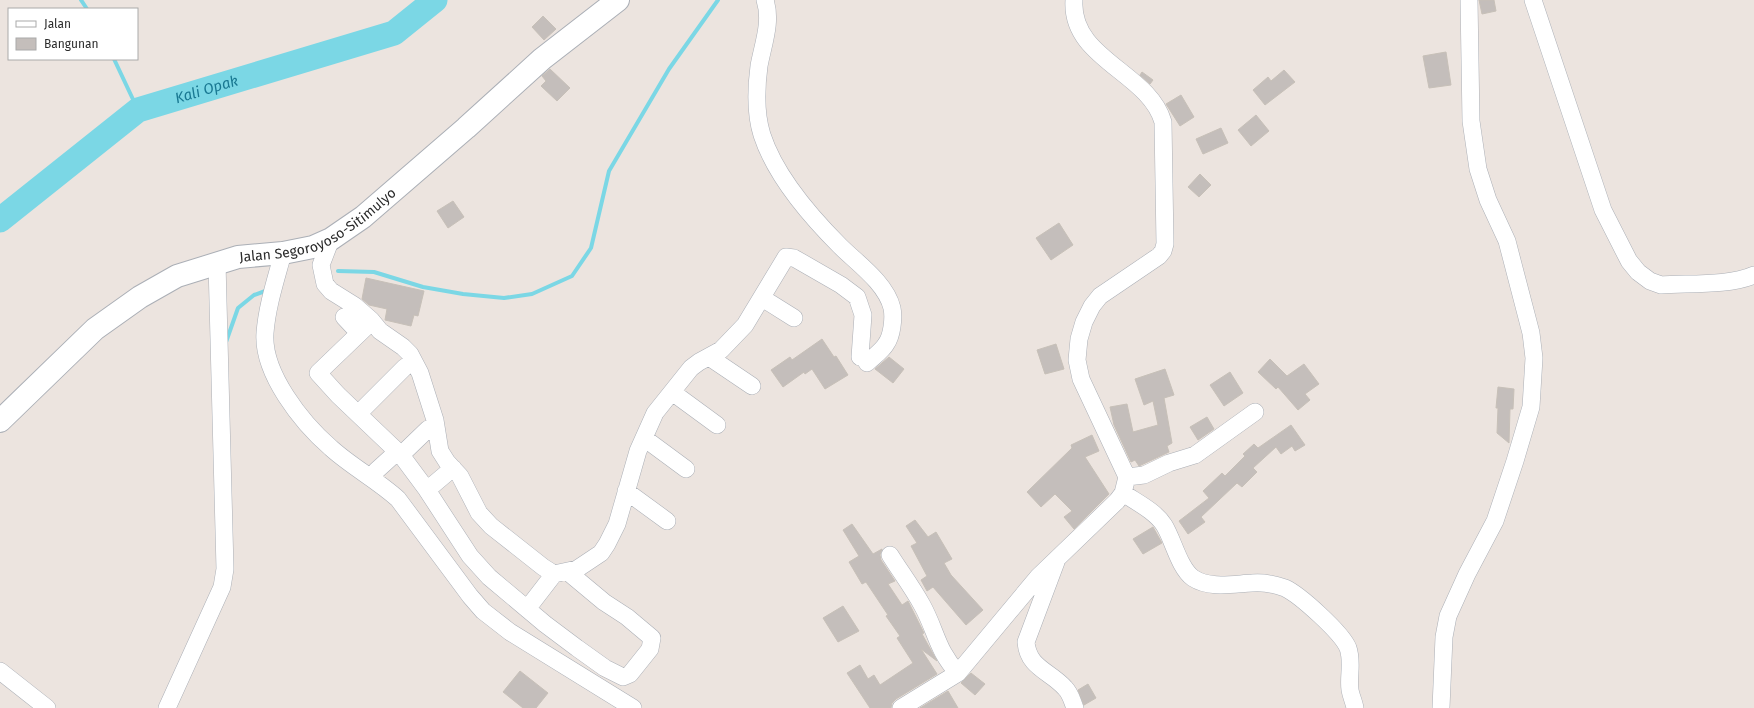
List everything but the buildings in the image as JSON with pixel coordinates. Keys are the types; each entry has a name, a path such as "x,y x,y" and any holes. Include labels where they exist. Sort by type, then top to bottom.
{"main road":[{"name":"Jalan Segoroyoso-Sitimulyo","path":"0,420 102,325 140,297 177,276 238,257 283,253 313,247 331,239 363,218 542,59 618,0"}],"street":[{"path":"527,609 561,573 578,569 601,553 617,524 632,467 656,413 691,368 721,350 745,325 786,257 794,258 857,296 863,315 863,360 887,343 892,326 892,308 882,289 871,275 841,247 813,217 775,164 762,135 756,110 756,98 759,66 768,24 765,0"},
{"path":"1074,0 1075,16 1082,33 1090,45 1149,97 1160,112 1162,122 1165,244 1163,251 1159,256 1100,296 1092,306 1084,322 1079,339 1077,360 1081,379 1125,485 1163,523 1185,568 1192,577 1203,583 1215,586 1258,582 1273,584 1287,589 1296,596 1334,628 1343,639 1348,649 1351,661 1350,690 1355,708"},
{"path":"1441,708 1444,637 1448,616 1467,574 1495,521 1515,461 1531,407 1534,358 1531,333 1507,241 1488,200 1478,169 1472,121 1469,0"},
{"path":"1533,0 1603,210 1629,261 1638,272 1650,281 1661,285 1741,280 1754,275"},
{"path":"331,239 321,265 325,284 331,291 355,306 380,330 403,346 410,354 420,373 435,420 438,446 444,458 460,476 475,507 487,523 543,568 561,573 627,617 652,638 650,648 630,674 623,677 605,668 545,624 489,578 475,561 427,490 399,453 318,373 363,329 344,317"},
{"path":"283,253 268,315 265,334 266,351 272,372 286,396 314,433 332,449 388,489 398,499 470,596 487,615 510,632 633,708"},
{"path":"166,708 222,587 224,569 217,264"},
{"path":"762,298 794,318"},
{"path":"709,357 752,386"},
{"path":"358,414 403,369 415,386"},
{"path":"672,392 717,425"},
{"path":"901,708 949,680 958,673 1030,585 1117,501 1125,485 1169,463 1195,455 1255,412"},
{"path":"376,471 428,429"},
{"path":"644,438 686,469"},
{"path":"427,490 453,468"},
{"path":"626,491 667,521"},
{"path":"890,555 922,604 940,650 950,665 958,673"},
{"path":"1058,558 1026,642 1027,653 1034,663 1066,689 1075,708"},
{"path":"0,671 48,708"}],"waterway":[{"path":"81,0 86,8"},
{"name":"Kali Opak","path":"0,220 138,110 394,33 435,0"},
{"path":"338,271 374,272 423,287 463,294 504,298 532,294 572,276 591,248 609,171 669,69 718,0"},
{"path":"114,60 138,110"},
{"path":"226,342 238,308 254,295 268,290"}]}
